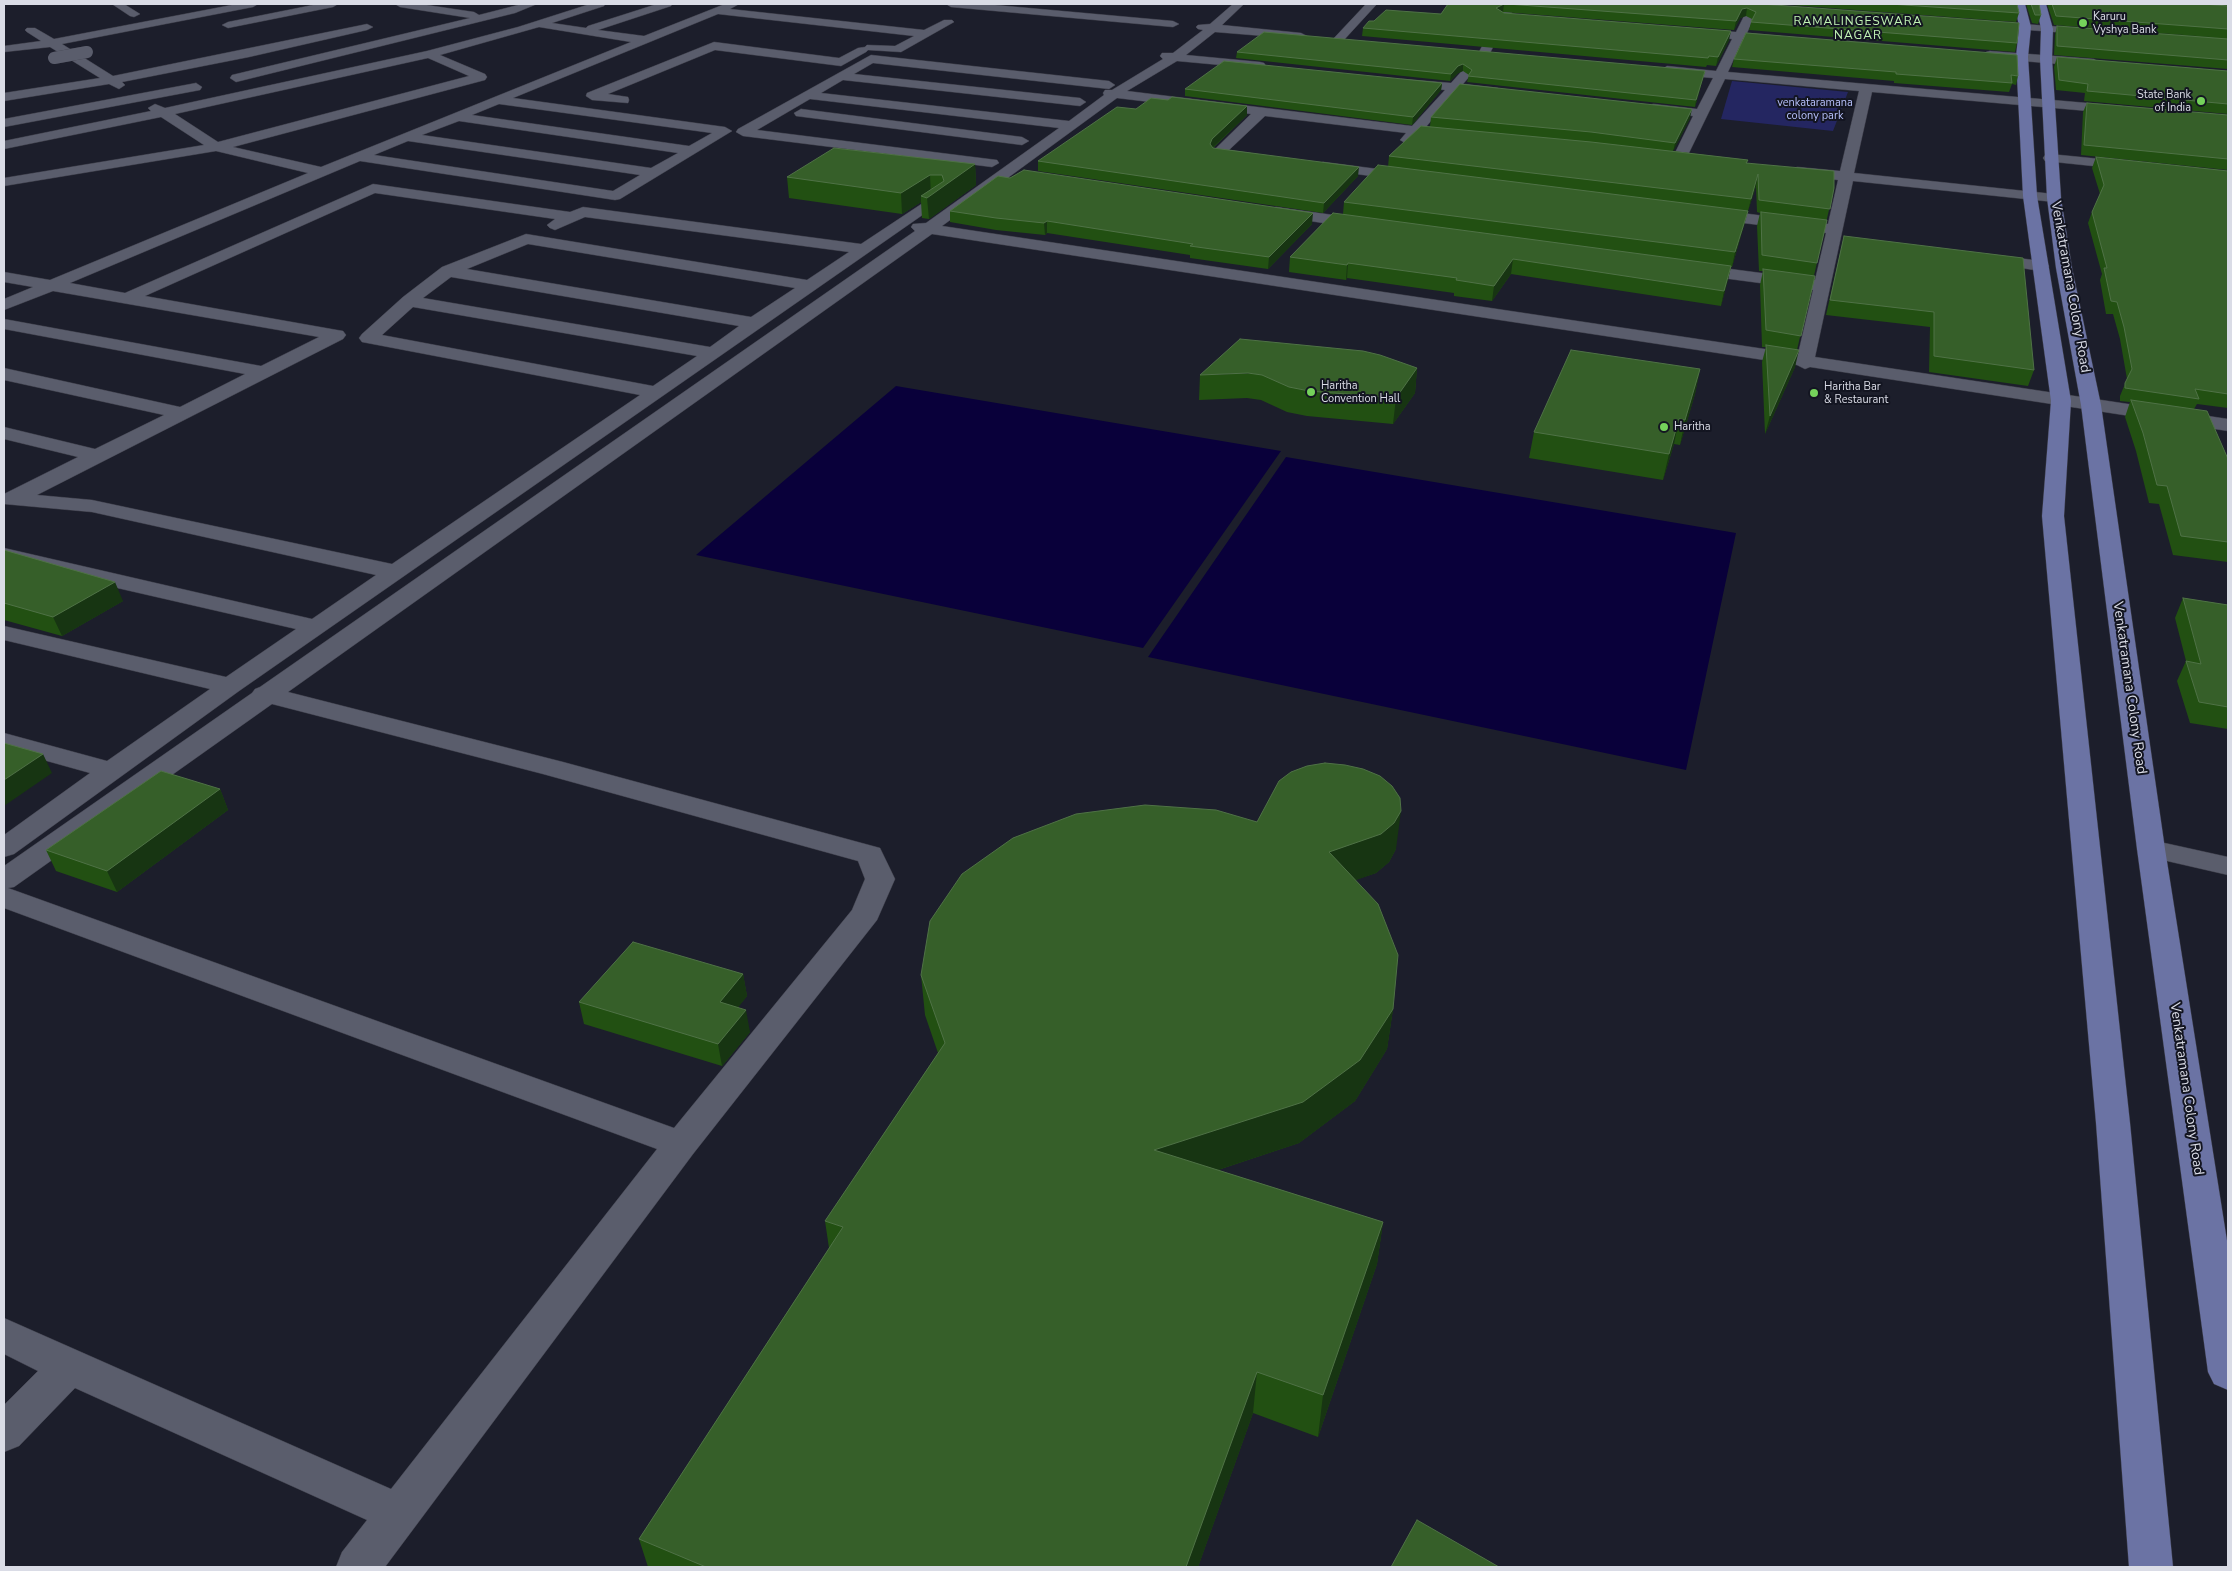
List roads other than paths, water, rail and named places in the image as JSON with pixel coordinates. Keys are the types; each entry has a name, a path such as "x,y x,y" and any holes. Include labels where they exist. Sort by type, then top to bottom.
{"main road":[{"path":"2042,4 2031,20 2042,197 2041,266 2061,401 2052,516 2113,1123 2151,1567"},
{"name":"Venkatramana Colony Road","path":"2037,103 2050,158 2042,197 2064,268 2091,405 2151,849 2219,1248 2228,1372"}],"street":[{"path":"118,4 138,13 120,17"},
{"path":"4,49 52,43 253,4"},
{"path":"220,27 333,4"},
{"path":"400,4 646,40"},
{"path":"404,19 464,4"},
{"path":"224,81 487,17 532,4"},
{"path":"4,145 162,113 429,54 537,24 600,4"},
{"path":"583,31 666,4"},
{"path":"4,304 457,116 734,4"},
{"path":"951,4 1173,24"},
{"path":"4,848 230,686 809,285 900,224 1071,125 1107,90 1155,55 1208,21 1239,4"},
{"path":"1358,41 1334,39 1372,4"},
{"path":"1398,149 1416,131 1453,87 1489,54 1513,4"},
{"path":"849,45 897,50 975,6"},
{"path":"1661,156 1684,159 1702,113 1754,6"},
{"path":"716,11 926,34"},
{"path":"928,20 948,22"},
{"path":"1967,23 2031,20 2104,33"},
{"path":"1208,21 1310,37"},
{"path":"4,880 264,694 928,229 999,168 1022,141 1080,102 1175,57 1208,21"},
{"path":"4,97 249,53 375,25"},
{"path":"678,26 707,30"},
{"path":"48,28 27,30 52,43 162,113 186,126 216,147 323,172"},
{"path":"1680,31 1788,40"},
{"path":"640,102 592,96 714,46 841,62 868,47"},
{"path":"49,58 92,51"},
{"path":"1465,52 1489,54"},
{"path":"4,182 216,147 481,77 429,54"},
{"path":"1973,54 2103,64"},
{"path":"1155,55 1273,68"},
{"path":"1026,175 999,168 744,132 871,59 1107,90 1260,113 1464,136"},
{"path":"1651,68 2134,111"},
{"path":"841,76 1080,102"},
{"path":"1391,81 1504,92"},
{"path":"4,123 205,85"},
{"path":"1805,362 1866,88"},
{"path":"807,95 1071,125"},
{"path":"358,157 615,196 692,151 728,127 498,100"},
{"path":"1642,106 1702,113"},
{"path":"780,111 1022,141"},
{"path":"1260,113 1218,153 1266,159"},
{"path":"457,116 692,151"},
{"path":"406,137 653,173"},
{"path":"2050,158 2149,168"},
{"path":"1360,186 1385,161"},
{"path":"1305,164 1422,178"},
{"path":"1788,170 2042,197"},
{"path":"125,299 373,188 572,218"},
{"path":"1315,233 1341,206"},
{"path":"1260,210 1378,226"},
{"path":"656,392 368,338 409,301 448,271 526,239 583,212 864,249"},
{"path":"1697,212 1833,235 1852,242"},
{"path":"900,224 2228,425"},
{"path":"526,239 809,285"},
{"path":"1971,257 2041,266"},
{"path":"1674,266 1822,286"},
{"path":"1269,281 1282,267"},
{"path":"448,271 754,323"},
{"path":"4,277 337,335 6,500"},
{"path":"409,301 712,353"},
{"path":"4,324 264,372"},
{"path":"4,374 182,413"},
{"path":"4,432 97,456"},
{"path":"6,500 92,506 396,572"},
{"path":"4,554 317,627"},
{"path":"4,633 230,686"},
{"path":"264,694 554,768 870,855 880,879 866,913 681,1144 358,1567"},
{"path":"4,741 113,771"},
{"path":"2151,849 2228,866"},
{"path":"4,897 681,1144"},
{"path":"4,1335 69,1367 398,1513"},
{"path":"4,1433 69,1367"}],"place":[{"name":"Karuru Vyshya Bank","path":"2083,23"},
{"name":"State Bank of India","path":"2201,101"},
{"name":"Haritha Convention Hall","path":"1311,392"},
{"name":"Haritha Bar & Restaurant","path":"1814,393"},
{"name":"Haritha","path":"1664,427"}],"district":[{"name":"RAMALINGESWARA NAGAR","path":"1858,29"}],"park label":[{"name":"venkataramana colony park","path":"1815,109"}]}
